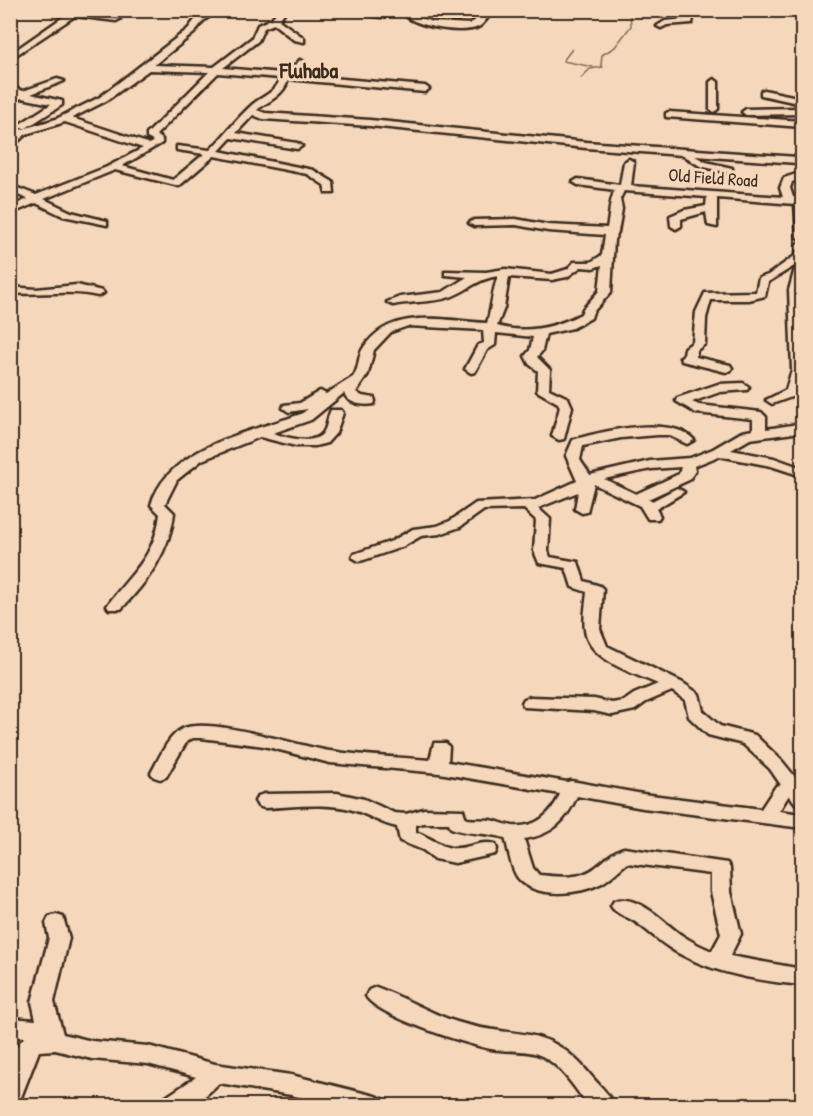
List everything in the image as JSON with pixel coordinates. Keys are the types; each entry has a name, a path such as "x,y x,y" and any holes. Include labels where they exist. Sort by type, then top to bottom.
{"street":[{"path":"45,10 116,19"},
{"path":"10,126 23,129 64,117 103,99 149,67 152,62 191,31 200,19 216,10"},
{"path":"10,212 114,167 151,147 159,141 150,135 216,70 255,39 261,27 274,21 283,10"},
{"path":"336,10 410,16 422,10"},
{"path":"387,14 400,10"},
{"path":"661,26 689,21 691,10"},
{"path":"410,16 416,21 428,24 473,26 486,15 474,11"},
{"path":"11,57 72,13"},
{"path":"274,21 278,22 289,36 301,40"},
{"path":"426,33 424,28 428,24"},
{"path":"286,75 293,73 300,62"},
{"path":"149,67 286,75 425,89"},
{"path":"114,167 173,184 212,152 252,111 276,91 283,84 286,75"},
{"path":"10,99 60,81"},
{"path":"712,114 714,82"},
{"path":"10,88 59,103 57,106"},
{"path":"764,93 802,101"},
{"path":"10,146 23,129 57,106 84,108"},
{"path":"252,111 262,116 370,123 525,140 797,160"},
{"path":"669,116 802,111"},
{"path":"712,114 802,124"},
{"path":"64,117 83,126 151,147"},
{"path":"228,135 297,146"},
{"path":"244,143 270,142"},
{"path":"180,148 212,152 310,172 329,184 330,191"},
{"path":"679,151 703,164 729,170"},
{"path":"369,401 351,396 350,392 362,374 368,349 387,329 407,322 488,327 517,334 540,332 569,325 587,316 587,311 605,292 607,257 617,209 615,200 625,186 629,162"},
{"path":"802,175 787,180 785,188 797,201 802,237"},
{"name":"Old Field Road","path":"578,182 624,188 797,201"},
{"path":"10,188 67,213 103,223"},
{"path":"712,195 713,225"},
{"path":"676,226 677,220 674,218 688,212 711,208"},
{"path":"474,223 516,222 548,228 613,232"},
{"path":"772,400 792,392 798,370 795,290 802,244"},
{"path":"393,302 448,293 459,289 472,278 505,272 558,277 570,273 578,264 593,266 607,257"},
{"path":"726,368 686,358 690,356 692,348 699,344 700,317 706,298 709,295 749,298 757,296 761,294 763,280 801,262"},
{"path":"488,327 491,327 498,308 500,286 505,272"},
{"path":"449,273 487,275"},
{"path":"10,291 36,292 77,288 98,293"},
{"path":"471,369 482,348 489,345 491,338 488,327"},
{"path":"540,332 536,351 531,356 533,361 544,370 543,391 563,401 566,407 559,436"},
{"path":"289,408 304,406 320,395 357,380"},
{"path":"114,606 126,596 151,560 163,537 167,513 159,505 159,501 171,478 197,457 306,417 343,387"},
{"path":"743,387 718,388 682,401 696,409 728,413 759,409"},
{"path":"681,408 703,414 741,412 759,417 760,433"},
{"path":"262,433 270,438 314,443 324,440 330,434 336,413"},
{"path":"359,556 397,544 418,532 440,530 455,524 481,506 529,505 559,496 601,475 630,471 650,465 687,463 718,452 747,435 796,429 802,425"},
{"path":"677,492 656,505 646,507 590,481 571,457 578,443 619,435 666,431 679,434 687,440"},
{"path":"718,452 774,462 802,472"},
{"path":"646,507 684,477 688,471 687,463"},
{"path":"582,509 590,481"},
{"path":"529,505 532,511 543,519 541,551 544,560 573,565 577,584 596,589 592,628 595,643 610,655 672,685 693,698 695,713 714,731 740,735 761,750 799,789"},
{"path":"530,703 594,705 612,709 629,706 640,698 672,685"},
{"path":"160,773 181,737 190,732 264,740 305,753 330,757 439,767 571,787 643,801 802,820"},
{"path":"439,767 440,747"},
{"path":"264,801 337,800 358,804 391,819 406,821 424,816 440,818 456,815 459,824 467,827 488,826 513,833 545,827 565,808 571,787"},
{"path":"767,815 782,791 799,789"},
{"path":"406,821 407,836 430,845 442,854 455,856 488,849"},
{"path":"513,833 524,871 534,882 563,885 583,881 600,875 624,855 647,856 720,868 721,892 731,934 717,962"},
{"path":"621,906 641,914 685,948 717,962 744,970 802,977"},
{"path":"53,1036 43,1002 59,938 56,923"},
{"path":"376,996 441,1026 489,1040 522,1041 546,1048 564,1060 604,1106"},
{"path":"10,1027 53,1036 92,1050 148,1055 215,1073 291,1085 375,1106"},
{"path":"10,1098 30,1045 53,1036"},
{"path":"171,1106 196,1091 215,1073"}],"waterway":[{"path":"581,78 590,69 603,67 601,65 602,55 615,47 631,26 630,13 632,10"},
{"path":"572,49 563,61 593,67"}],"district":[{"name":"Fluhaba","path":"309,70"}]}
